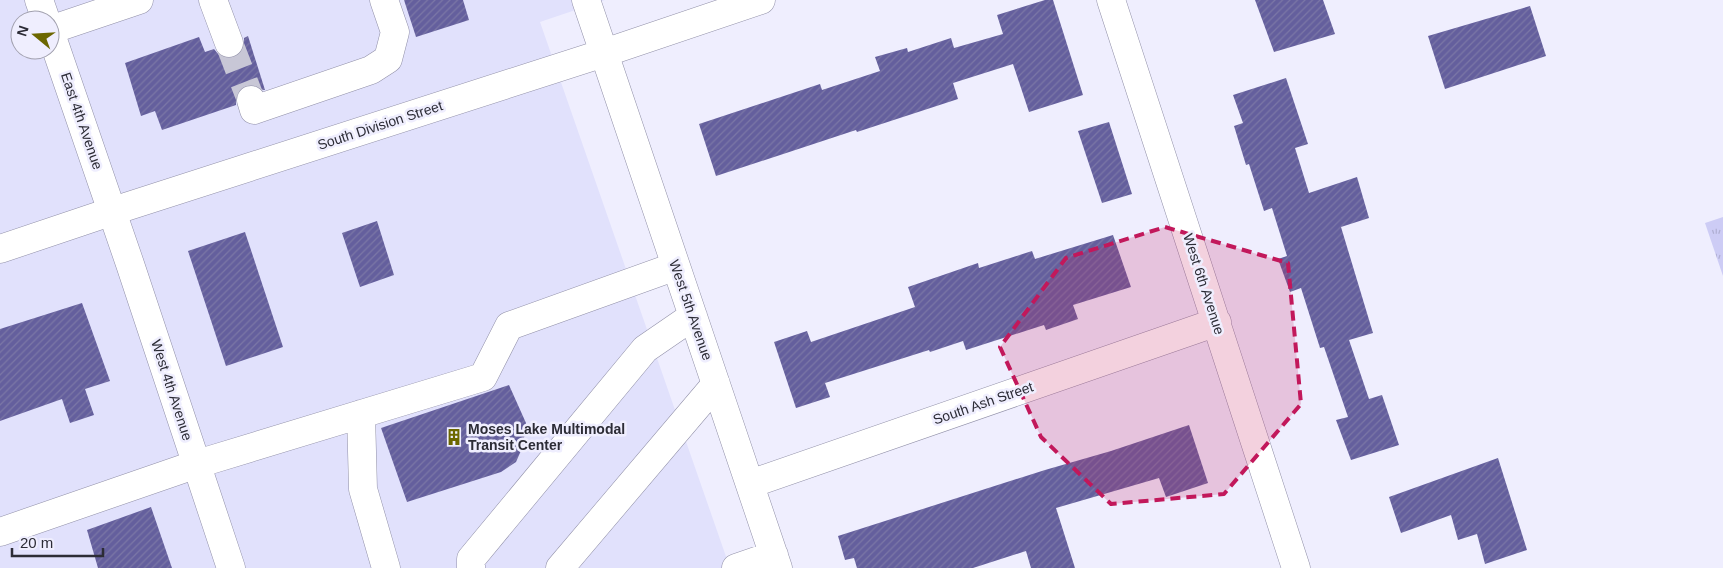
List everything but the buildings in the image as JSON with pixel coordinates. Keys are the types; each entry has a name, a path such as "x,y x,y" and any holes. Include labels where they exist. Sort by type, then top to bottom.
{"street":[{"path":"60,28 139,0"},
{"path":"213,0 229,43"},
{"path":"251,100 254,110 371,70 388,59 395,32 384,0"},
{"name":"West 5th Avenue","path":"586,0 776,562"},
{"name":"South Division Street","path":"0,249 604,53 761,0"},
{"name":"West 6th Avenue","path":"1111,0 1296,568"},
{"name":"East 4th Avenue","path":"60,60 113,211"},
{"name":"West 4th Avenue","path":"113,211 231,568"},
{"path":"0,532 197,464 483,378 509,326 676,266"},
{"path":"471,568 471,559 646,349 693,316"},
{"name":"South Ash Street","path":"750,484 1217,322"},
{"path":"560,568 716,384"},
{"path":"361,414 363,489 386,568"},
{"path":"736,568 776,562"}],"highlighted area":[{"path":"1165,227 1288,263 1301,404 1224,494 1111,504 1041,437 1000,347 1066,258"}],"shaded area":[{"path":"0,0 605,0 540,22 730,568 0,568"}],"green space":[{"path":"1723,217 1723,276 1705,223"}],"tunnel":[{"path":"229,43 251,100"}],"place":[{"name":"Moses Lake Multimodal Transit Center","path":"454,437"}]}
